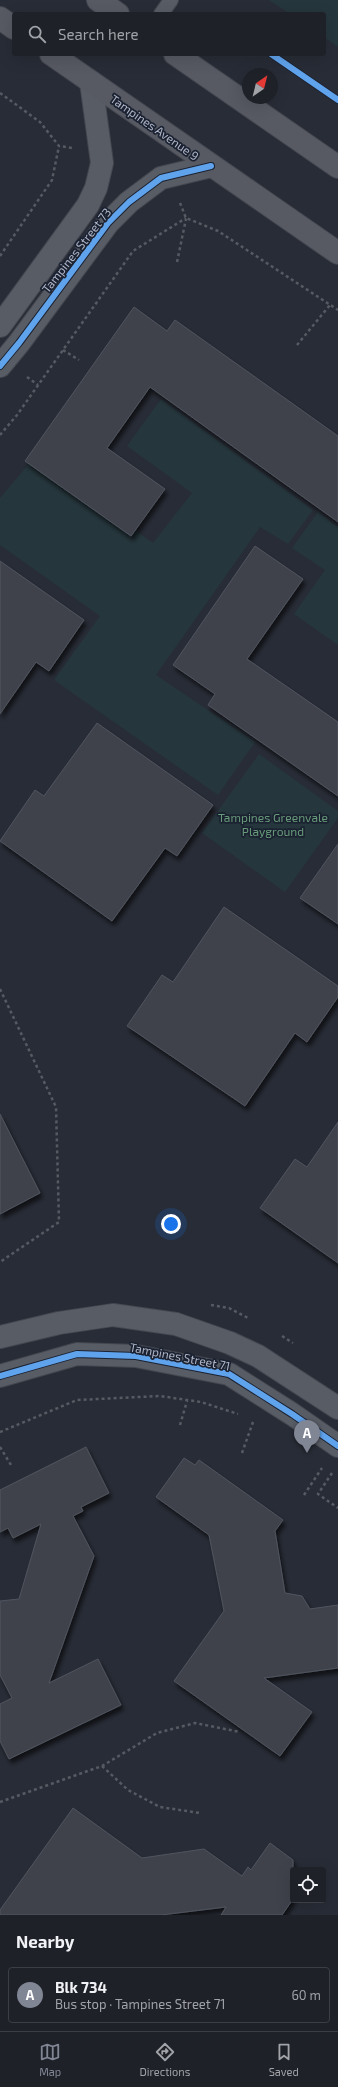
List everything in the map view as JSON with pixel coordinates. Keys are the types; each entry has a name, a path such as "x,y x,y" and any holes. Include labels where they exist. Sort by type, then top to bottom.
{"main road":[{"path":"98,0 115,12"},
{"path":"0,18 12,27"},
{"name":"Tampines Avenue 9","path":"54,56 338,253"},
{"path":"178,56 338,167"}],"street":[{"name":"Tampines Street 73","path":"0,326 88,205 96,188 102,163 91,82"},
{"name":"Tampines Street 73","path":"0,366 19,343 108,223 128,202 161,178 211,166"},
{"name":"Tampines Street 71","path":"0,1337 59,1323 113,1315 176,1324 230,1343 258,1356 338,1408"},
{"name":"Tampines Street 71","path":"0,1376 77,1354 136,1356 229,1374 292,1414 338,1446"}],"lane":[{"path":"162,12 171,0"}],"path":[{"path":"0,256 52,180 58,146"},
{"path":"161,178 176,193 186,218 177,262"},
{"path":"186,218 218,232 338,310"},
{"path":"0,435 63,350 133,251 186,218"},
{"path":"297,345 330,305"},
{"path":"63,350 79,360"},
{"path":"0,989 56,1107 59,1222 0,1262"},
{"path":"0,1432 77,1400 160,1396 201,1402 239,1415"},
{"path":"180,1425 187,1400"},
{"path":"246,1417 261,1424"},
{"path":"242,1452 254,1420"},
{"path":"0,1447 11,1465"},
{"path":"304,1495 321,1469"},
{"path":"332,1473 318,1494 338,1508"},
{"path":"0,1802 102,1766 157,1733 195,1723 240,1732"},
{"path":"102,1766 128,1790 160,1807 200,1813"}],"green space":[{"path":"269,0 338,0 338,47 326,38 326,12 287,12"},
{"path":"161,399 313,510 288,544 260,527 156,675 255,742 218,795 54,680 100,616 0,545 0,498 34,458 153,543 192,493 127,446"},
{"path":"318,512 338,527 338,645 294,614 325,570 292,548"},
{"name":"Tampines Greenvale Playground","path":"259,754 338,811 338,818 285,892 202,833"}],"building":[{"path":"134,307 167,331 175,320 338,436 338,522 150,387 107,448 165,489 131,536 25,461"},
{"path":"255,546 303,579 247,659 338,722 338,796 208,705 215,694 173,665"},
{"path":"0,561 84,620 49,671 36,662 0,714"},
{"path":"97,723 213,805 177,856 165,848 112,921 0,841 35,790 44,796"},
{"path":"338,844 338,924 300,898"},
{"path":"224,907 338,986 338,997 307,1042 295,1033 245,1106 127,1026 162,975 173,982"},
{"path":"0,1114 40,1193 0,1214"},
{"path":"338,1122 338,1263 260,1208 295,1159 307,1167"},
{"path":"86,1447 109,1493 81,1507 83,1511 73,1516 94,1556 49,1683 98,1659 121,1705 9,1759 0,1741 0,1704 12,1698 0,1675 0,1601 19,1599 41,1524 13,1538 8,1528 0,1532 0,1490"},
{"path":"184,1458 195,1465 199,1460 283,1520 275,1531 285,1593 302,1596 310,1609 338,1605 338,1668 264,1678 312,1712 280,1756 174,1681 224,1611 209,1535 156,1497"},
{"path":"73,1808 142,1858 204,1849 242,1876 248,1867 251,1870 270,1843 293,1860 293,1867 290,1867 290,1903 282,1915 221,1915 226,1907 161,1915 0,1915 0,1910"}],"cycle path":[{"path":"274,56 338,100"},
{"path":"0,366 19,343 108,223 129,202 161,178 211,166"},
{"path":"0,1376 77,1354 136,1356 229,1374 292,1414 338,1446"}],"place":[{"name":"Blk 734","path":"307,1453"}]}
